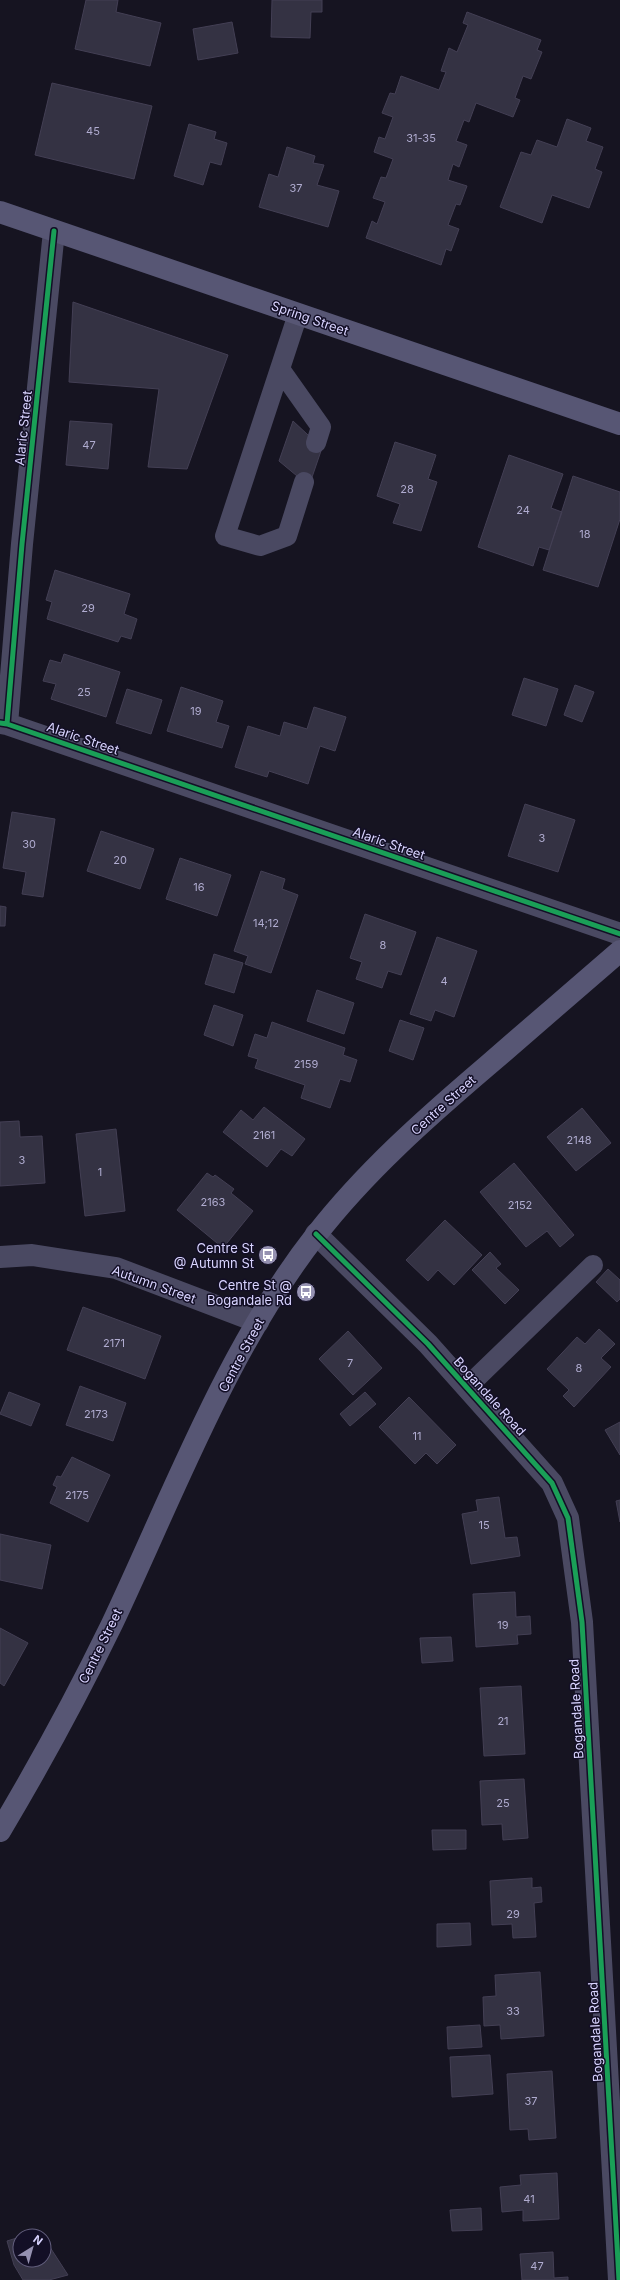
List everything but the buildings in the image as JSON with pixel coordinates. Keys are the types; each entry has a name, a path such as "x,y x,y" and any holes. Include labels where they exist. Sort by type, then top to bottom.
{"main road":[{"name":"Spring Street","path":"0,212 620,424"},
{"name":"Centre Street","path":"0,1831 67,1712 111,1625 199,1437 258,1322 316,1234 356,1190 430,1115 620,951"}],"street":[{"name":"Alaric Street","path":"54,231 4,724 620,934"},
{"name":"Bogandale Road","path":"316,1234 428,1344 552,1482 568,1518 582,1622 619,2280"},
{"name":"Autumn Street","path":"0,1257 32,1255 116,1268 258,1322"}],"lane":[{"path":"298,314 224,536 260,546 287,536 304,482"},
{"path":"280,369 321,427 316,443"},
{"path":"467,1387 593,1265"}],"cycle path":[{"path":"7,724 22,544 54,231"},
{"path":"0,723 7,724 620,934"},
{"path":"316,1234 428,1344 552,1483 568,1518 582,1622 619,2280"}],"place":[{"name":"Centre St @ Autumn St","path":"268,1255"},
{"name":"Centre St @ Bogandale Rd","path":"306,1292"}]}
